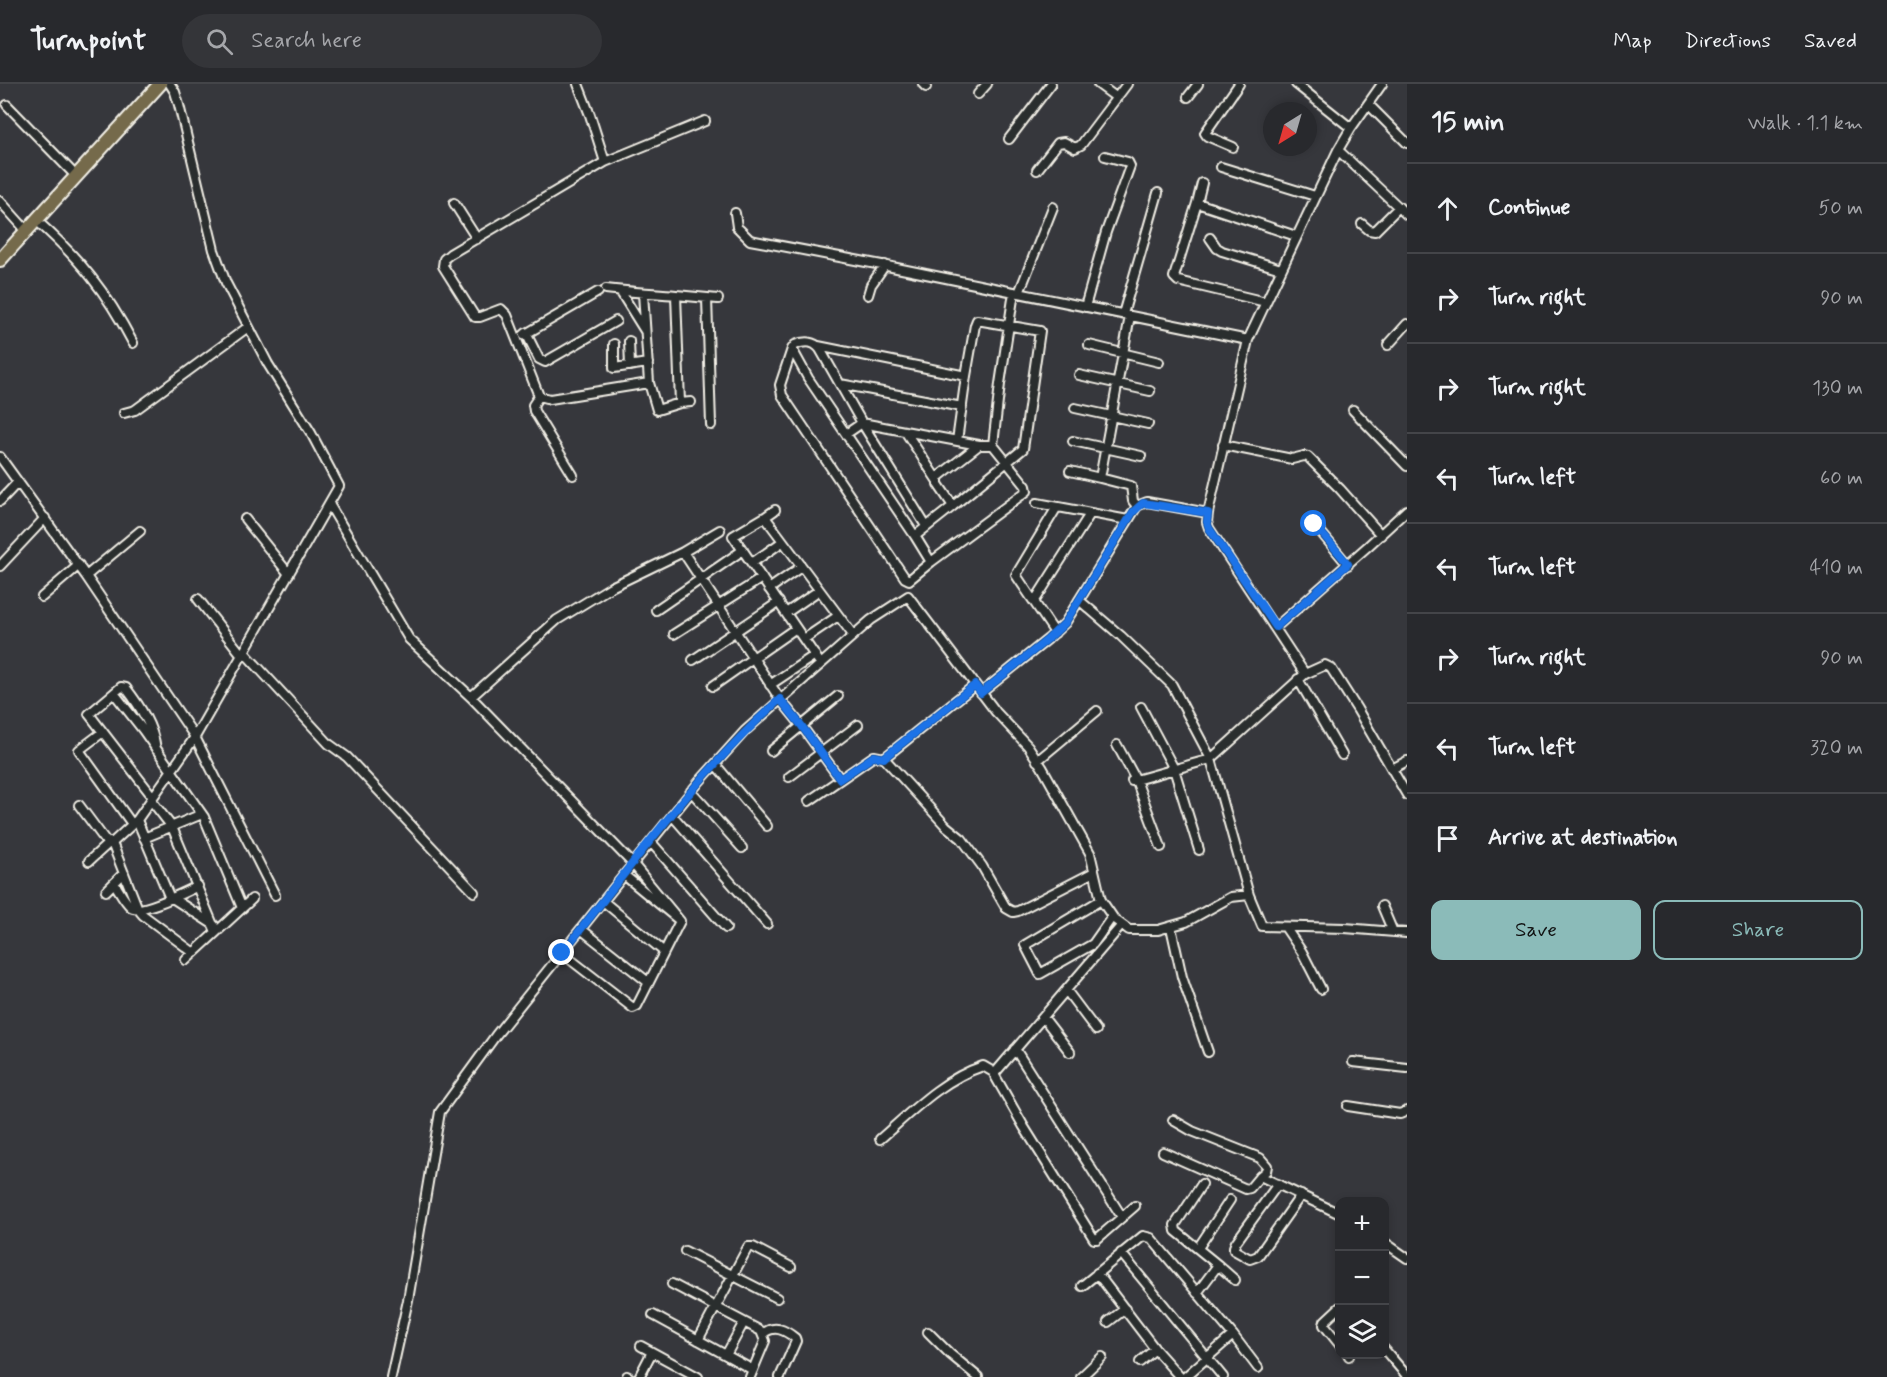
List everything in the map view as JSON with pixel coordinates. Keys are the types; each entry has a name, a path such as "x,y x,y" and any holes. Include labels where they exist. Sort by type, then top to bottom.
{"highway":[{"path":"0,260 160,84"}],"street":[{"path":"89,861 134,822 195,737 339,486 248,327 218,265 179,105 170,84"},
{"path":"578,84 605,162"},
{"path":"978,94 987,84"},
{"path":"1009,139 1051,84"},
{"path":"1098,84 1116,98"},
{"path":"1037,170 1058,143 1064,142 1075,148 1081,145 1127,84"},
{"path":"1188,97 1198,84"},
{"path":"1233,147 1205,133 1239,84"},
{"path":"1296,84 1351,128"},
{"path":"1342,754 1276,627 1207,522 1248,340 1338,150 1382,84"},
{"path":"1368,104 1407,143"},
{"path":"8,105 76,176"},
{"path":"539,396 507,315 501,309 480,317 472,314 443,266 446,257 605,162 705,121"},
{"path":"1338,150 1407,214"},
{"path":"1085,307 1106,232 1130,165 1128,162 1105,156"},
{"path":"1221,167 1315,196"},
{"path":"1202,183 1174,277 1178,281 1266,302"},
{"path":"1101,478 1124,353 1127,315 1158,193"},
{"path":"0,201 26,230"},
{"path":"454,203 477,239"},
{"path":"1197,203 1296,236"},
{"path":"966,376 802,343 795,345 792,350 780,385 782,395 905,578 909,580 1027,491 1026,486 993,445 1009,325 1017,293 1053,207"},
{"path":"1362,224 1369,230 1375,231 1399,207"},
{"path":"735,213 737,227 750,240 1248,340"},
{"path":"36,220 96,280 134,343"},
{"path":"1210,238 1219,249 1281,269"},
{"path":"868,295 871,285 885,266"},
{"path":"517,339 602,291 643,292 718,299"},
{"path":"620,291 645,332"},
{"path":"643,292 649,383 657,410 691,402"},
{"path":"676,295 680,403"},
{"path":"707,298 711,425"},
{"path":"526,333 539,359 548,362 616,321"},
{"path":"915,536 1021,452 1024,447 1041,332 1038,329 976,321 957,441"},
{"path":"1388,345 1407,324"},
{"path":"124,412 135,410 248,327"},
{"path":"629,340 630,366"},
{"path":"614,345 614,368 648,363"},
{"path":"1089,345 1159,362"},
{"path":"818,346 862,423 926,526"},
{"path":"792,350 808,378 931,562"},
{"path":"1079,375 1150,391"},
{"path":"539,396 550,399 649,383"},
{"path":"840,384 962,407"},
{"path":"539,396 533,405 534,411 573,476"},
{"path":"1075,408 1148,424"},
{"path":"1353,410 1407,466"},
{"path":"846,434 862,423 979,445 993,445"},
{"path":"905,431 953,506"},
{"path":"1073,441 1141,456"},
{"path":"937,480 940,474 979,445"},
{"path":"1223,445 1292,459 1306,456 1341,489 1381,535"},
{"path":"0,457 79,565 195,737 275,895"},
{"path":"1070,471 1131,486 1133,501 1137,506"},
{"path":"0,501 18,482"},
{"path":"981,693 1065,623 1137,506 1147,502 1208,513"},
{"path":"1037,503 1128,520"},
{"path":"329,504 409,639 471,697 633,864 680,921"},
{"path":"1055,633 1017,577 1017,572 1057,507"},
{"path":"775,510 733,536 820,663"},
{"path":"1276,627 1407,510"},
{"path":"1034,602 1090,514"},
{"path":"765,517 853,635"},
{"path":"0,566 45,518"},
{"path":"245,519 289,574"},
{"path":"1314,524 1348,564"},
{"path":"471,697 557,620 611,587 683,552 720,530"},
{"path":"86,576 140,531"},
{"path":"752,563 782,542"},
{"path":"656,610 743,550"},
{"path":"683,552 770,685 840,779"},
{"path":"42,597 79,565"},
{"path":"769,589 801,567"},
{"path":"674,634 762,578"},
{"path":"786,613 818,591"},
{"path":"391,1377 408,1300 440,1112 496,1035 715,764 745,731 820,663 871,620 908,596 996,712 1028,746 1090,853 1101,900 1121,926 1137,931 1171,927 1186,922 1231,897 1249,895"},
{"path":"198,599 243,654 329,744 347,757 474,892"},
{"path":"1079,600 1168,680 1212,759 1249,895 1262,926 1407,933"},
{"path":"693,660 779,602"},
{"path":"804,639 838,616"},
{"path":"713,686 796,628"},
{"path":"770,685 814,655"},
{"path":"1134,780 1212,759 1301,677 1325,665 1331,669 1407,795"},
{"path":"884,758 975,685"},
{"path":"156,749 154,738 140,707 123,687 89,712 172,828 215,929"},
{"path":"114,693 202,814 242,908"},
{"path":"771,751 838,696"},
{"path":"1141,707 1174,769 1199,850"},
{"path":"1037,761 1097,711"},
{"path":"789,777 858,725"},
{"path":"103,732 79,750 144,838 168,896 215,929"},
{"path":"1117,746 1134,780 1161,847"},
{"path":"809,801 874,756 884,758 946,826 962,839 982,866 1006,908 1013,912 1094,872"},
{"path":"1392,769 1407,760"},
{"path":"715,764 767,826"},
{"path":"691,791 742,848"},
{"path":"79,805 110,843 138,909 150,922 194,953"},
{"path":"144,838 202,814"},
{"path":"672,815 767,924"},
{"path":"651,842 726,928"},
{"path":"106,891 124,873"},
{"path":"624,875 680,921"},
{"path":"114,883 131,907 138,909 198,886"},
{"path":"186,960 215,929 252,899"},
{"path":"1101,900 1025,945 1040,974 1093,944 1112,917"},
{"path":"603,901 663,951"},
{"path":"1382,906 1394,932"},
{"path":"562,953 629,1007 637,1006 680,921"},
{"path":"1121,926 995,1073 995,1079 1094,1239 1097,1239 1135,1206"},
{"path":"1171,927 1182,977 1208,1052"},
{"path":"1285,927 1302,952 1321,989"},
{"path":"581,929 648,982"},
{"path":"1066,990 1096,1030"},
{"path":"1043,1017 1070,1052"},
{"path":"1015,1049 1122,1217"},
{"path":"1353,1062 1407,1068"},
{"path":"880,1139 934,1091 967,1071 983,1066 995,1073"},
{"path":"1348,1106 1400,1114 1407,1111"},
{"path":"1163,1152 1246,1189 1250,1188 1268,1168 1264,1161 1173,1120"},
{"path":"1260,1176 1335,1212"},
{"path":"1202,1184 1175,1225 1176,1230 1235,1280"},
{"path":"1278,1184 1236,1242 1234,1250 1250,1258 1258,1256 1300,1195"},
{"path":"1198,1248 1230,1200"},
{"path":"1082,1286 1143,1236 1149,1237 1233,1335 1258,1368"},
{"path":"1389,1245 1407,1258"},
{"path":"698,1340 748,1247 753,1246 791,1267"},
{"path":"685,1251 777,1298"},
{"path":"1121,1253 1223,1377"},
{"path":"1197,1293 1218,1265"},
{"path":"1097,1273 1180,1377"},
{"path":"653,1315 726,1355 751,1373 765,1341 763,1334 672,1284"},
{"path":"1108,1322 1125,1309"},
{"path":"1335,1312 1324,1323 1335,1339"},
{"path":"726,1355 744,1322"},
{"path":"763,1334 770,1328 775,1328 795,1338 796,1341 780,1377"},
{"path":"928,1332 978,1377"},
{"path":"1185,1377 1233,1335"},
{"path":"641,1347 699,1377"},
{"path":"1140,1362 1155,1348"},
{"path":"639,1377 652,1352"},
{"path":"1389,1355 1407,1376"},
{"path":"1081,1377 1102,1357"}],"route":[{"path":"562,953 699,782 745,731 780,699 840,779 874,756 879,755 884,758 975,685 981,693 1059,630 1137,506 1147,502 1208,513 1207,525 1276,627 1348,564 1314,524"}]}
